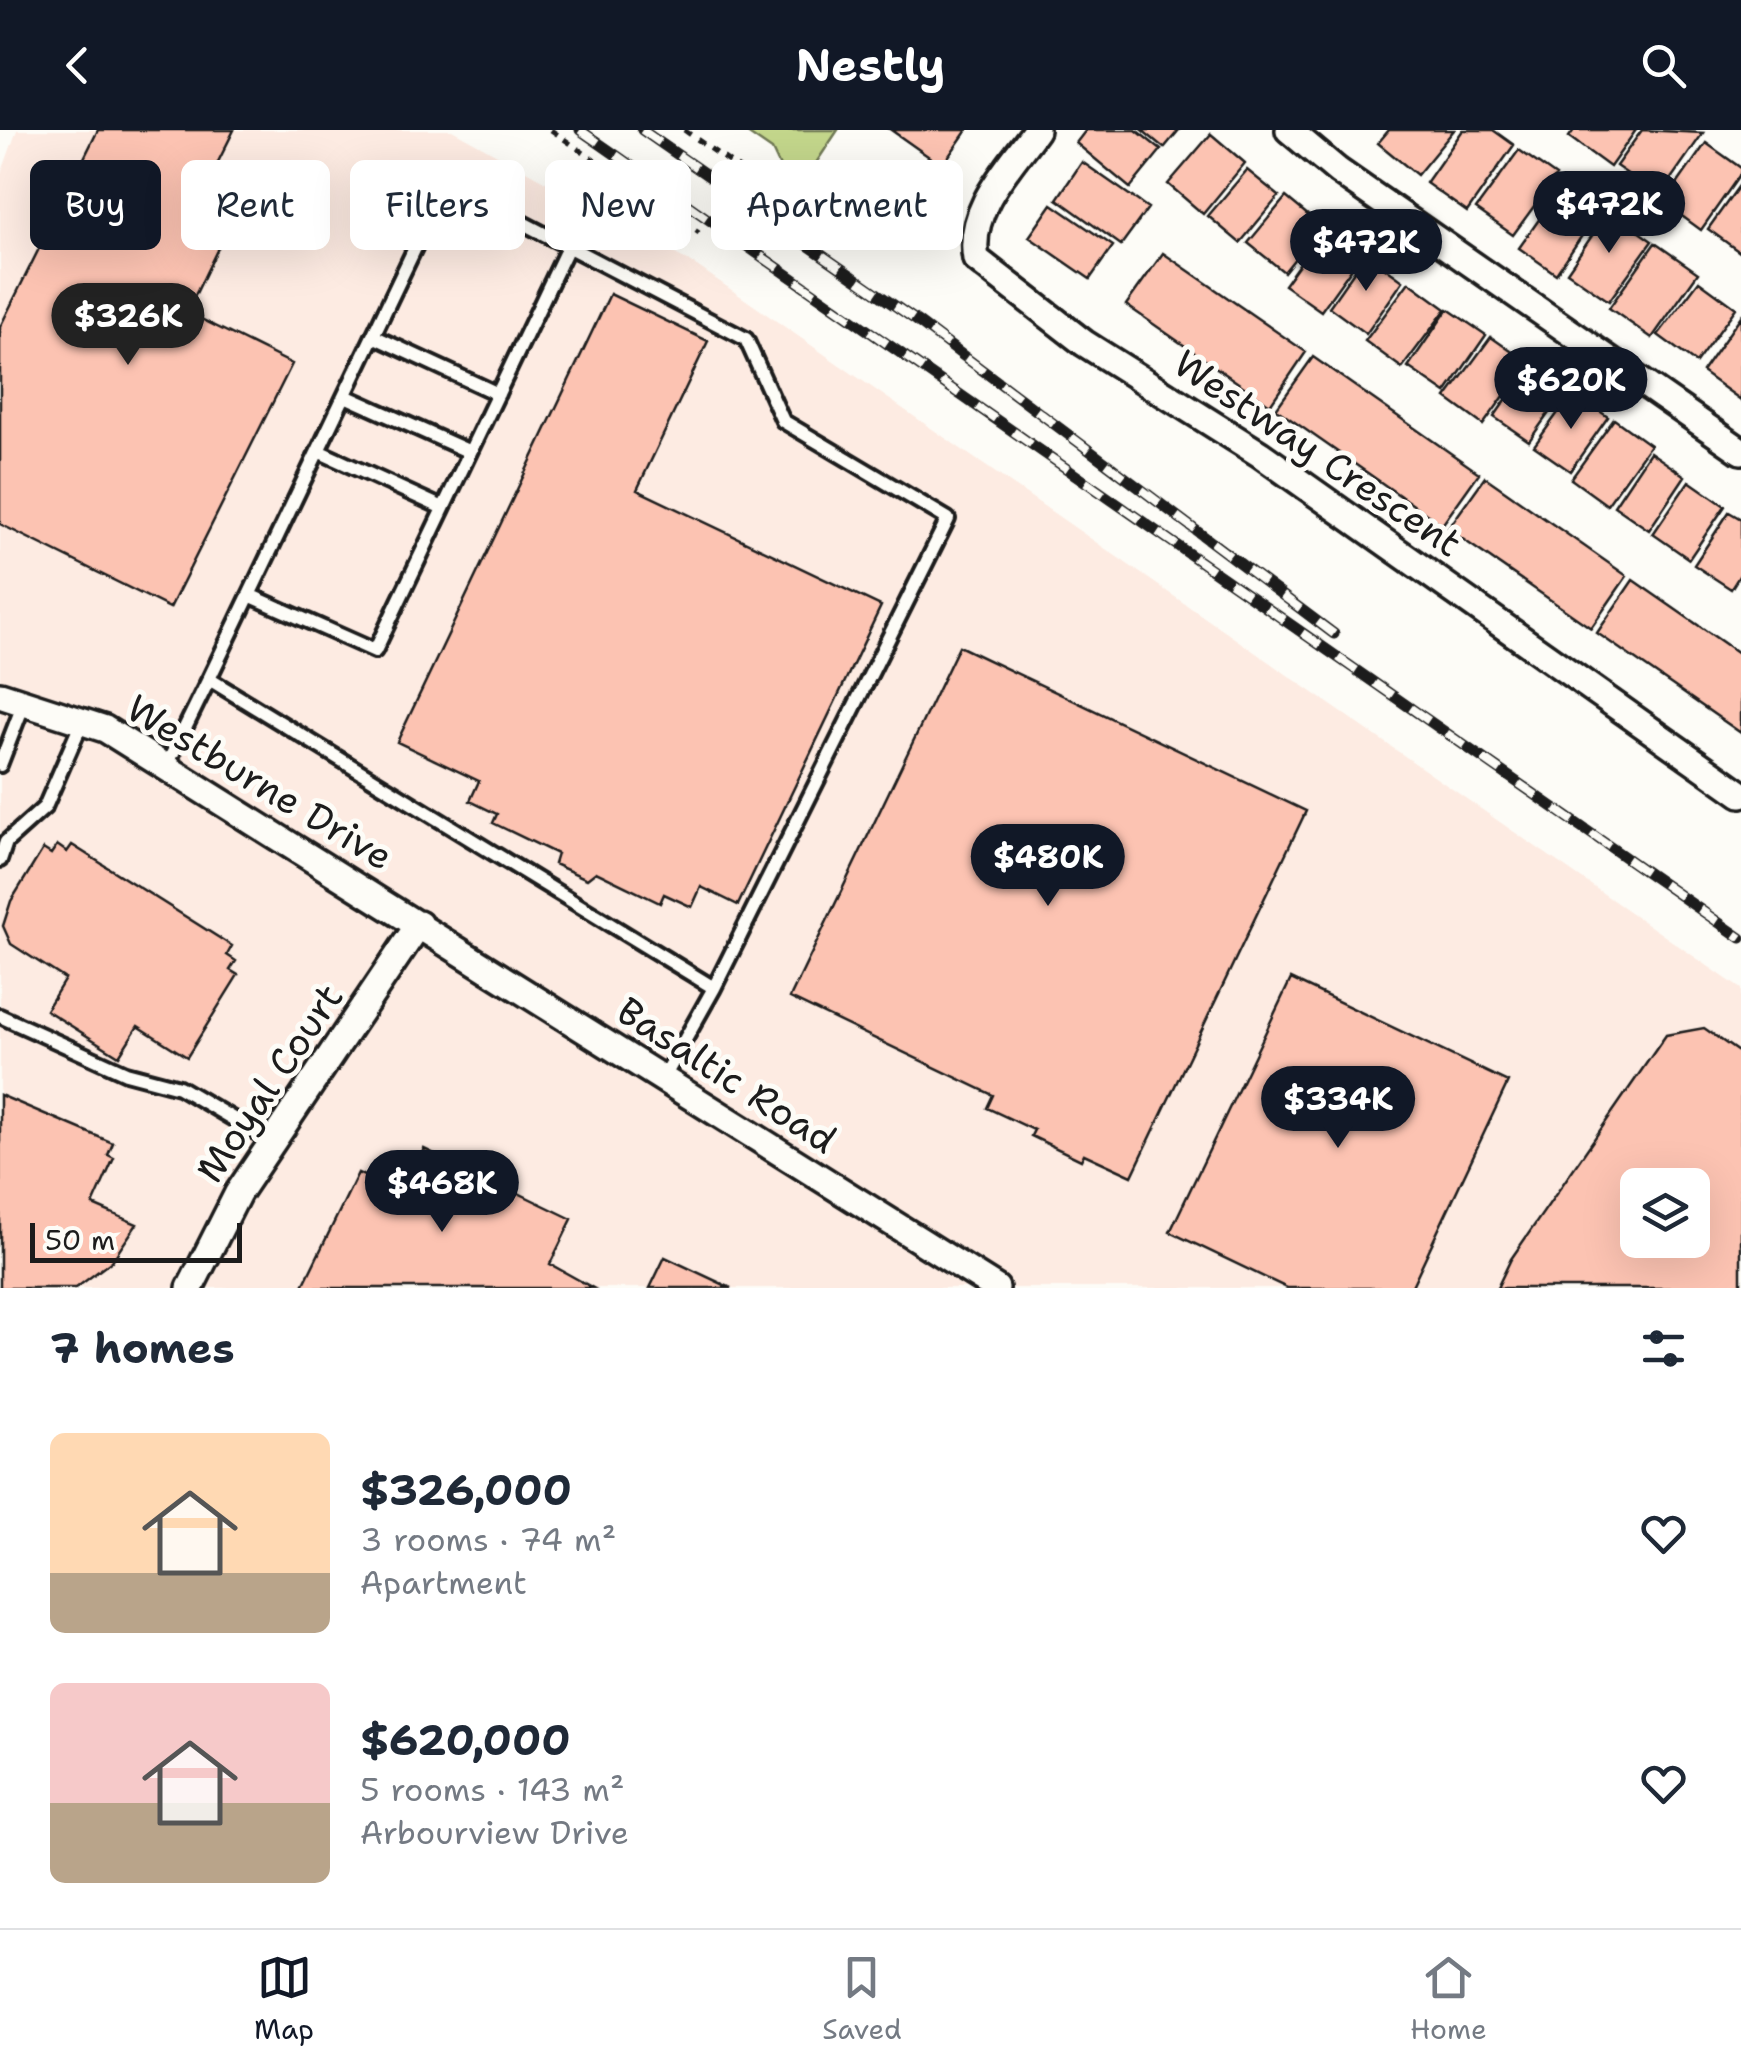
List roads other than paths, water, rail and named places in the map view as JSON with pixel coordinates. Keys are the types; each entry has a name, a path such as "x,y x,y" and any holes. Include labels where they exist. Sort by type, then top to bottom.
{"street":[{"name":"Westway Crescent","path":"1036,130 989,195 972,238 976,259 1000,282 1084,343 1260,454 1741,794"},
{"path":"1290,130 1338,171 1741,451"},
{"name":"Westburne Drive","path":"12,699 104,729 419,924"},
{"name":"Basaltic Road","path":"419,924 996,1288"},
{"name":"Moyal Court","path":"190,1288 238,1193 419,924"}],"lane":[{"path":"166,767 446,183 545,234"},
{"path":"249,595 374,652 566,250"},
{"path":"576,250 746,340 783,421 948,519 714,988 663,1079"},
{"path":"373,336 498,394"},
{"path":"345,396 470,452"},
{"path":"318,452 443,508"},
{"path":"209,679 714,988"},
{"path":"0,765 12,699"},
{"path":"0,860 3,836 45,807 82,722"},
{"path":"0,1016 126,1074 179,1086 274,1143"}],"railway":[{"path":"580,130 1741,938"},
{"path":"642,130 917,321 1334,634"}]}
